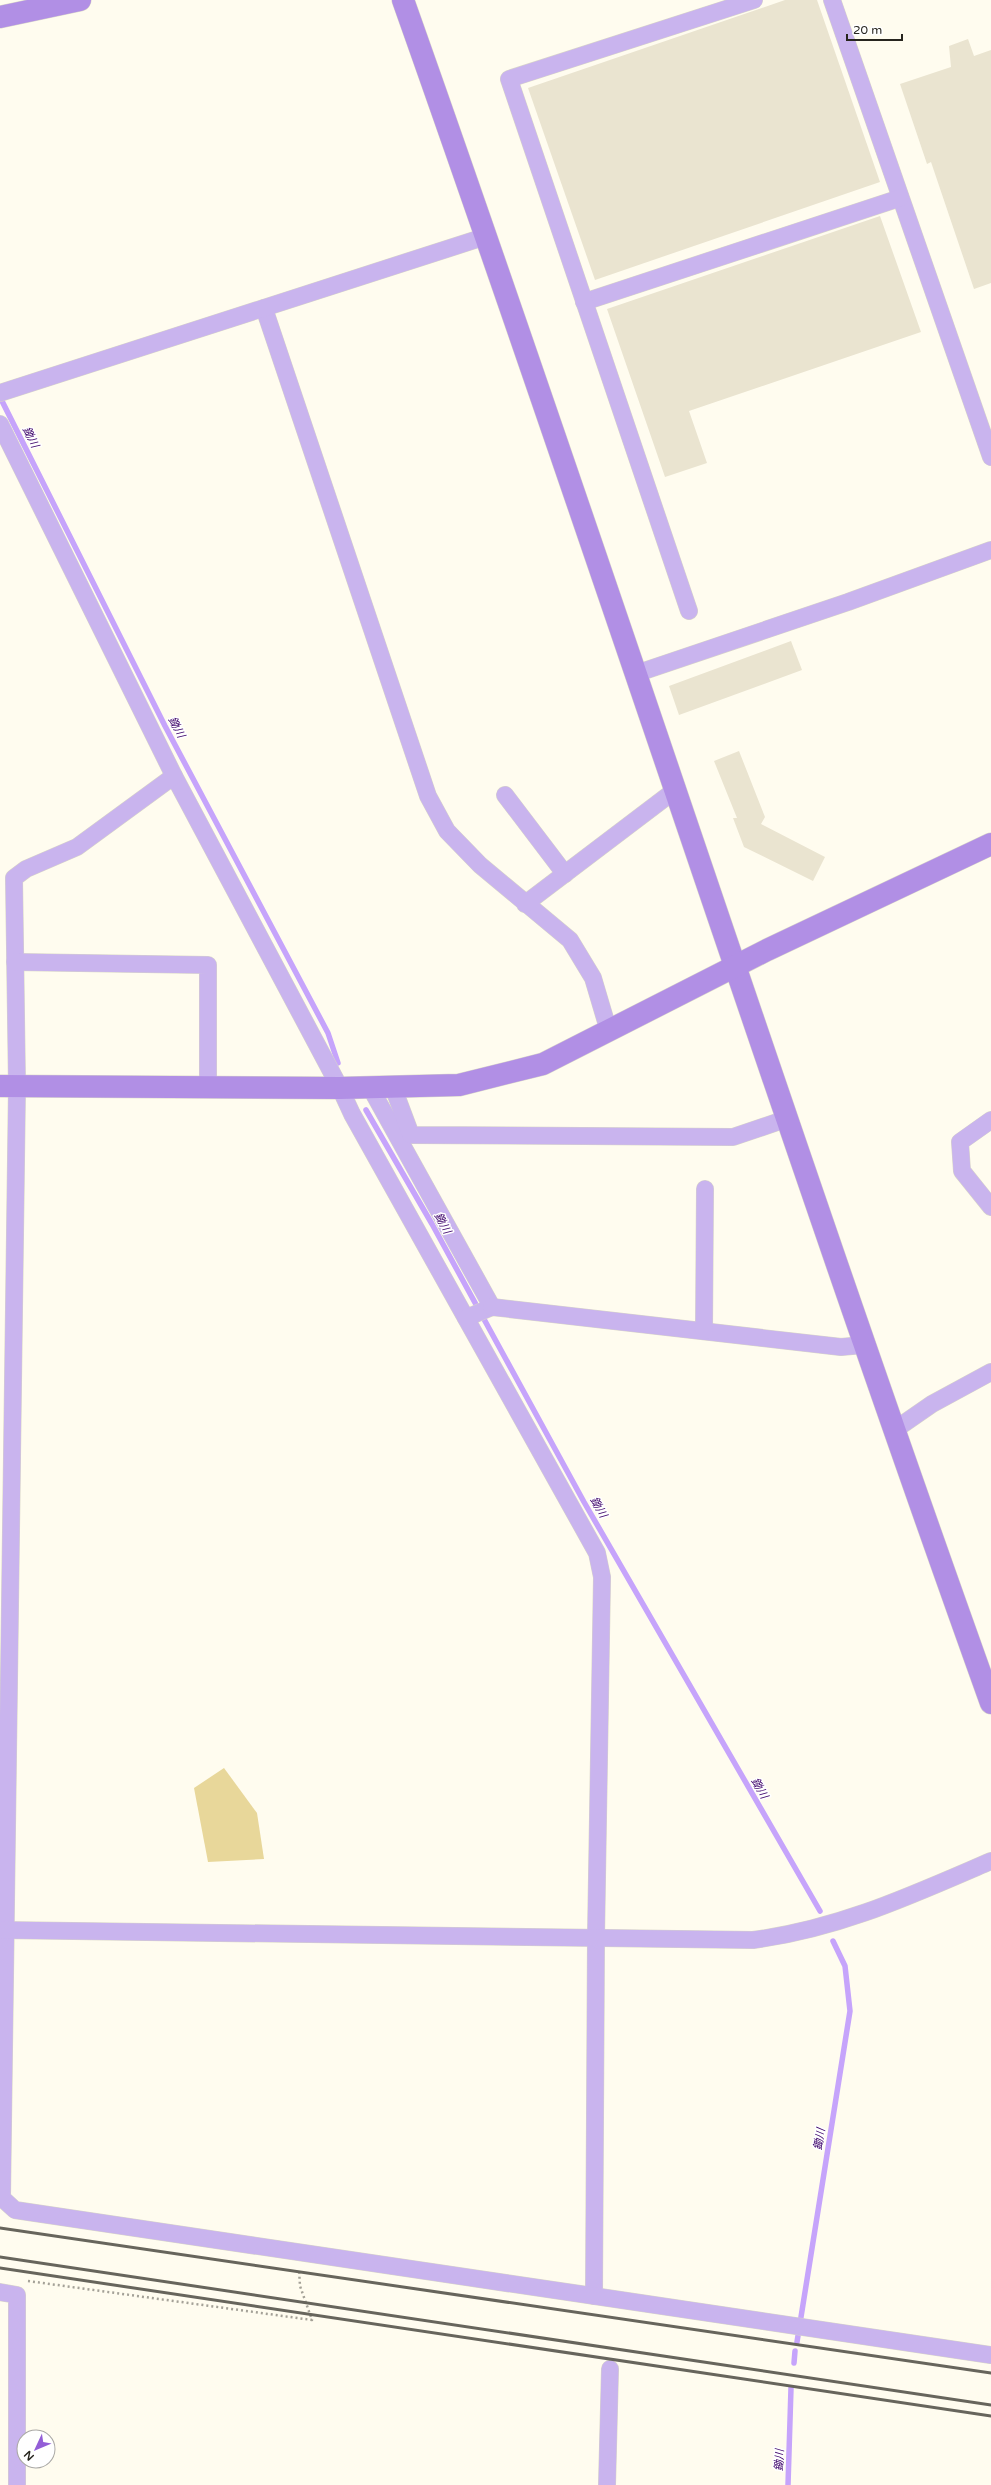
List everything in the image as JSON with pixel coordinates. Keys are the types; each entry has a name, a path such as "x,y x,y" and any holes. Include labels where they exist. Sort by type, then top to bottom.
{"street":[{"path":"0,18 80,0"},
{"path":"402,0 487,236 634,674 893,1431 991,1703"},
{"path":"690,611 509,79 754,0"},
{"path":"832,0 991,456"},
{"path":"584,302 900,198"},
{"path":"2,392 487,236"},
{"path":"264,308 428,796 447,831 480,865 570,940 593,978 609,1032"},
{"path":"0,424 174,776 340,1088 352,1114 479,1312"},
{"path":"634,674 848,602 991,550"},
{"path":"174,776 77,847 26,869 14,878 15,962 9,1086 2,2198 15,2210 299,2254 991,2355"},
{"path":"526,904 674,791"},
{"path":"505,795 565,874"},
{"path":"9,1086 340,1088 459,1085 544,1064 735,967 991,844"},
{"path":"15,962 208,965 208,1087"},
{"path":"370,1087 598,1553 602,1577 596,1937 594,2296"},
{"path":"393,1087 411,1135 733,1136 786,1119"},
{"path":"991,1120 960,1142 962,1170 991,1207"},
{"path":"704,1331 705,1189"},
{"path":"479,1312 704,1331 841,1347 863,1344"},
{"path":"893,1431 932,1404 991,1372"},
{"path":"3,1930 753,1940 789,1935 860,1916 991,1861"},
{"path":"0,2292 17,2295 17,2485"},
{"path":"607,2485 610,2369"}],"path":[{"path":"24,2281 312,2320 300,2286 299,2254"}],"shaded area":[{"path":"224,1768 257,1813 264,1859 208,1862 194,1788"}],"building":[{"path":"785,0 817,0 880,182 595,280 528,88"},
{"path":"968,39 974,56 991,50 991,283 974,289 931,162 927,164 900,84 951,67 949,46"},
{"path":"880,216 921,332 689,411 707,463 665,477 607,309"},
{"path":"791,641 802,670 679,715 669,686"},
{"path":"739,751 765,817 761,824 825,857 813,881 744,847 733,818 737,818 714,761"}],"waterway":[{"name":"鋤川","path":"0,397 165,726 328,1033 338,1063"},
{"name":"鋤川","path":"366,1110 432,1224 584,1502 820,1911"},
{"name":"鋤川","path":"797,2342 850,2011 845,1966 833,1941"},
{"name":"鋤川","path":"794,2363 795,2351"},
{"name":"鋤川","path":"788,2485 791,2388"}],"railway":[{"path":"0,2228 991,2373"},
{"path":"0,2257 991,2405"},
{"path":"0,2268 991,2416"}]}
